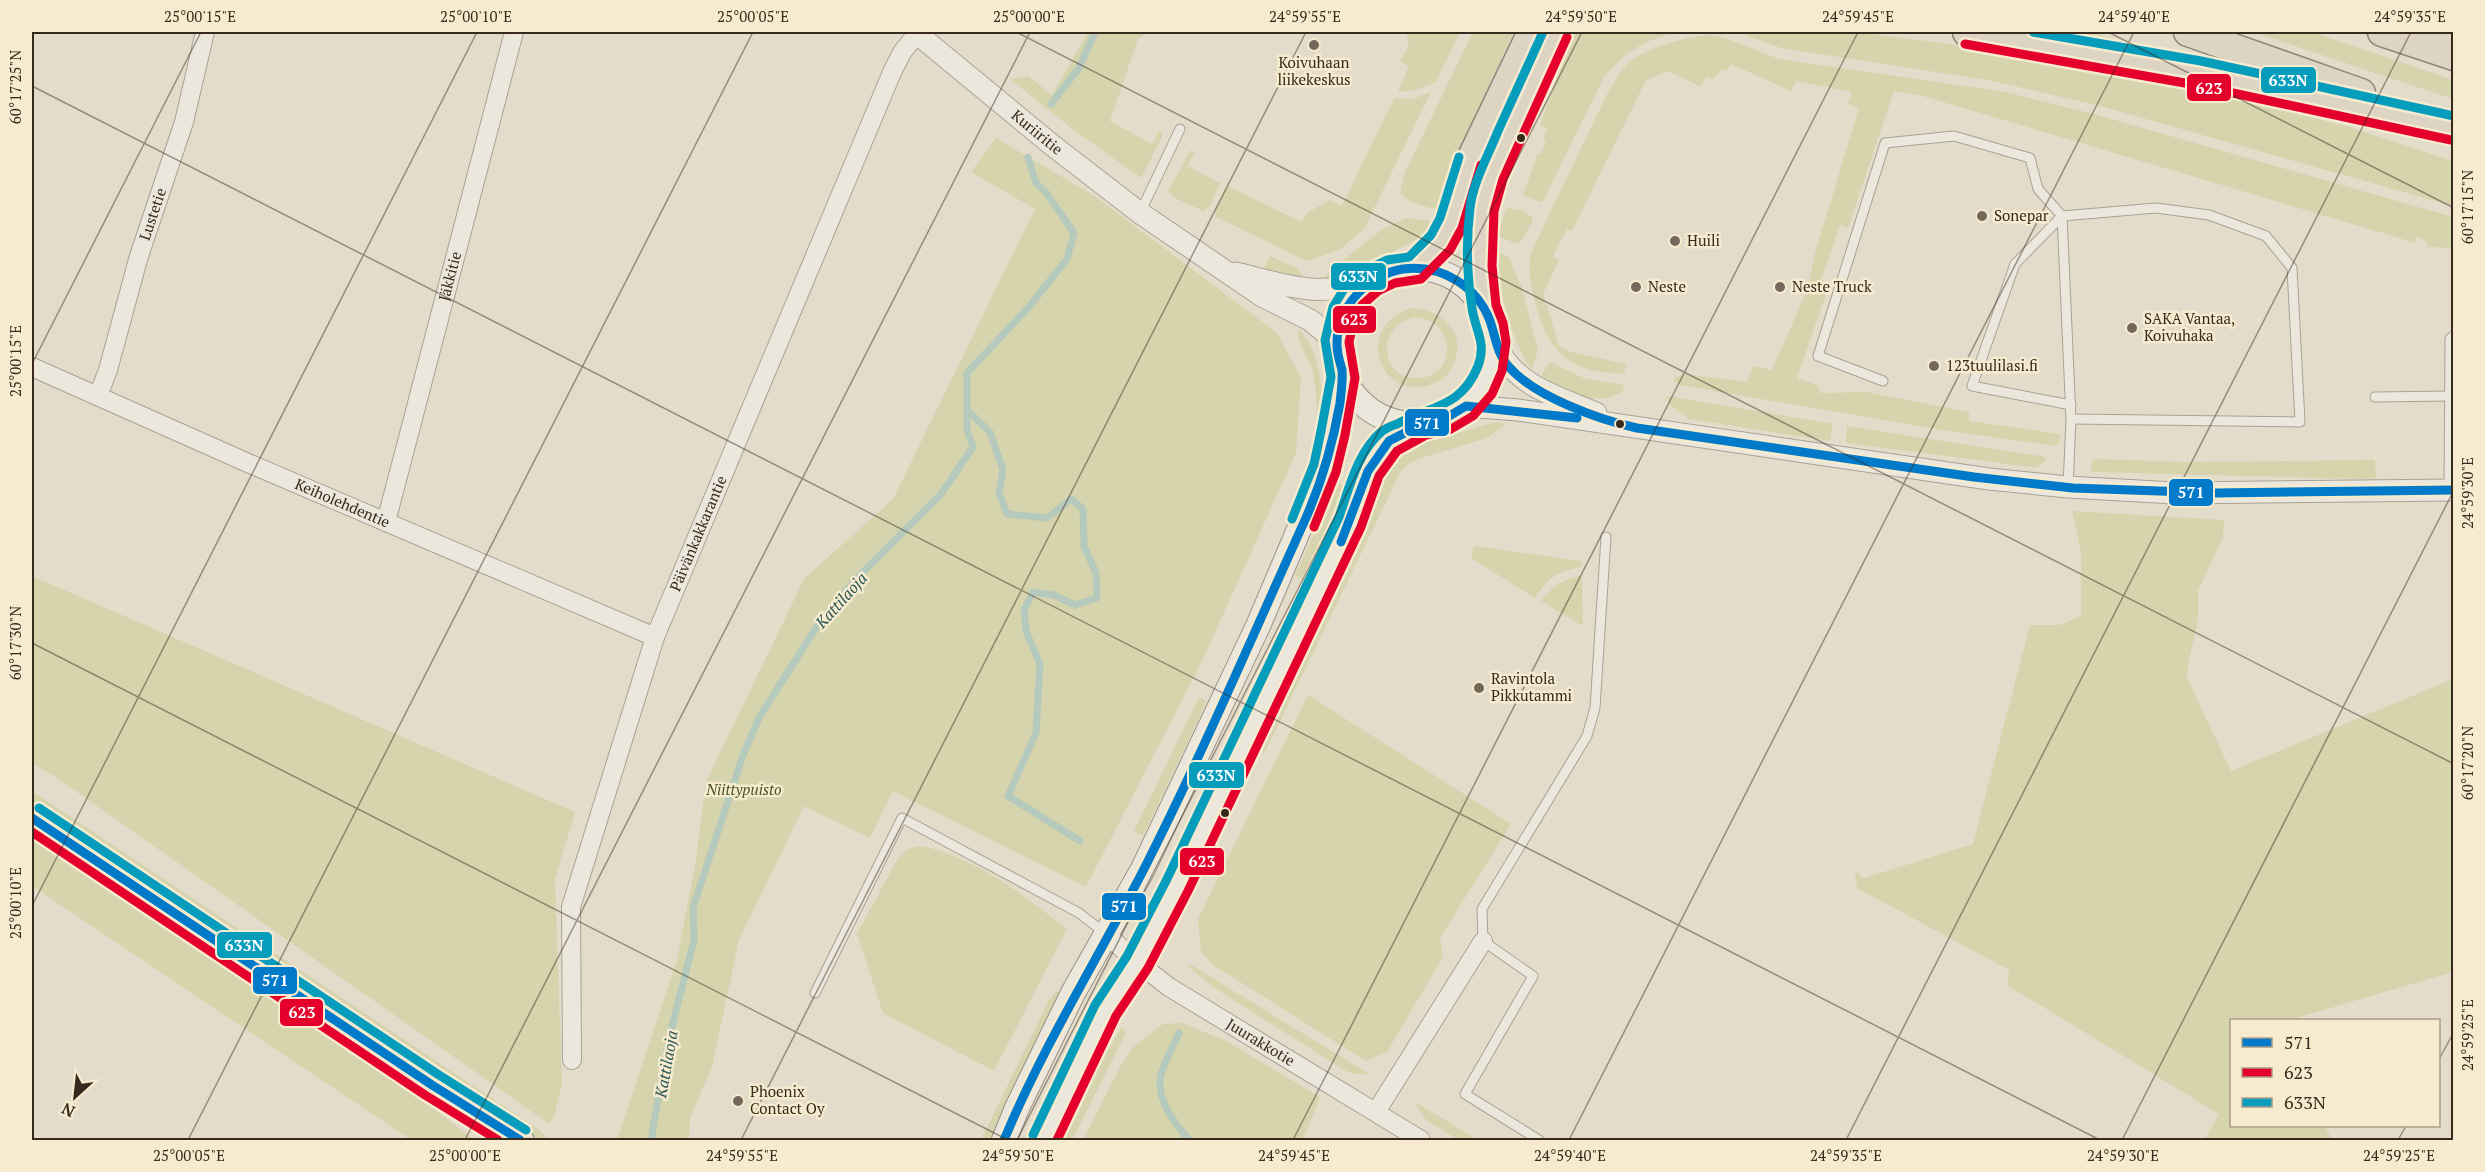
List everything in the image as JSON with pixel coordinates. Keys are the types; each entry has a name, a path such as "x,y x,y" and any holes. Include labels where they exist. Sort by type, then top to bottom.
{"highway":[{"path":"1414,267 1440,242 1451,223 1473,155 1532,32"},
{"path":"1484,308 1480,266 1482,209 1492,175 1556,32"},
{"path":"1967,32 2198,73 2454,127"},
{"path":"2188,32 2454,127"},
{"path":"2382,32 2454,56"},
{"path":"2447,32 2454,35"}],"main road":[{"path":"1004,1140 1017,1108 1073,993 1149,858 1258,626 1310,508 1325,468 1343,377 1337,342 1344,312 1353,297 1371,281 1390,271 1414,267 1439,271 1455,278 1469,289 1484,308 1491,326 1494,343 1491,366 1482,387 1466,406 1446,418 1422,424 1389,441 1368,471 1350,522 1177,886 1137,962 1106,1010 1044,1140"},
{"path":"1343,377 1358,400 1381,417 1395,422 1422,424"},
{"path":"32,818 432,1085 520,1140"},
{"path":"432,1085 493,1140"}],"street":[{"name":"Lustetie","path":"98,396 108,370 139,256 184,122 205,32"},
{"name":"Jäkkitie","path":"386,522 514,32"},
{"name":"Kuriiritie","path":"916,33 1140,213 1262,296 1310,320 1337,342"},
{"name":"Päivänkakkarantie","path":"572,1060 571,907 655,637 893,70 916,33"},
{"name":"Kuriiritie","path":"1222,270 1312,290 1371,281"},
{"path":"1494,343 1513,372 1530,385 1622,424"},
{"name":"Keiholehdentie","path":"32,367 655,637"},
{"path":"1466,406 1518,410 1622,424 1989,479 2068,488 2174,494 2452,490"},
{"name":"Juurakkotie","path":"1107,935 1137,962 1182,995 1422,1140"},
{"path":"1376,1112 1483,941"}],"lane":[{"path":"1140,213 1180,129"},
{"path":"1883,381 1818,356 1885,144 1954,136 2030,158 2038,189 2062,216 2072,419 2068,488"},
{"path":"2071,405 1972,387 2015,264 2062,216 2156,208 2210,215 2266,236 2292,268 2300,422 2072,419"},
{"path":"2452,490 2450,339 2454,335"},
{"path":"2375,397 2450,396"},
{"path":"1539,1140 1465,1094 1533,976 1483,941 1482,909 1587,736 1595,708 1606,537"},
{"path":"815,993 902,818 1079,913 1107,935"}],"green space":[{"path":"1088,32 1148,32 1138,39 1110,121 1152,144 1159,131 1162,133 1141,178 1071,128 1010,79 1028,76 1052,95"},
{"path":"1406,32 1460,32 1436,82 1422,88 1398,91 1409,66 1400,61 1409,45"},
{"path":"1473,32 1514,32 1464,142 1441,210 1408,200 1400,193 1404,174"},
{"path":"1574,32 1677,32 1636,48 1618,61 1603,79 1541,202 1523,195 1538,153 1541,154 1546,141 1543,140 1547,128 1540,125"},
{"path":"1742,32 1854,32 2033,54 2124,69 2349,127 2453,161 2453,206 2104,107 1993,81 1781,48 1749,37"},
{"path":"2032,32 2088,32 2185,56"},
{"path":"2253,32 2312,32 2453,80 2453,99"},
{"path":"1711,35 1725,38 1779,59 2006,92 2094,114 2453,217 2453,248 2428,247 2425,241 2418,237 2415,237 2416,243 1923,96 1894,91 1848,228 1840,225 1821,280 1830,283 1797,378 1819,386 1820,393 1866,392 1969,412 1969,421 2061,434 2058,444 2055,446 1942,430 1680,385 1673,381 1674,378 1684,374 1747,382 1753,366 1772,370 1808,288 1815,253 1859,108 1848,104 1852,92 1796,81 1791,91 1731,64 1727,71 1721,69 1714,79 1706,77 1701,87 1668,71 1646,80 1572,231 1567,229 1553,256 1559,260 1543,294 1559,346 1571,352 1626,364 1624,374 1580,366 1557,350 1541,323 1530,276 1530,257 1607,94 1624,67 1640,55 1659,47 1681,40"},
{"path":"1431,92 1364,229 1339,250 1307,261 1216,217 1215,210 1227,186 1302,222 1307,213 1330,200 1342,206 1394,98 1413,99"},
{"name":"Niittypuisto","path":"996,138 1096,197 1277,333 1301,378 1296,453 1202,661 1086,887 893,791 870,838 804,806 739,940 712,1067 690,1118 689,1140 617,1140 677,960 695,866 706,782 804,579 893,499 1035,209 971,172"},
{"path":"1191,150 1195,152 1187,166 1220,183 1209,207 1203,211 1177,199 1168,192"},
{"path":"1507,207 1519,209 1532,217 1533,220 1520,243 1497,236"},
{"path":"1406,218 1433,221 1423,236 1343,278 1328,279 1325,277 1331,269 1383,229"},
{"path":"1496,250 1509,258 1522,288 1538,350 1532,370 1518,345 1506,312"},
{"path":"1270,256 1298,269 1306,281 1280,275 1264,268"},
{"path":"1414,308 1425,310 1436,314 1451,328 1458,347 1456,358 1449,372 1442,379 1430,385 1412,387 1397,382 1386,372 1380,358 1379,343 1383,328 1395,316","holes":["1416,317 1430,321 1440,329 1445,339 1447,350 1445,361 1439,370 1429,376 1416,378 1403,375 1394,369 1389,360 1387,349 1389,339 1394,329 1403,321"]},
{"path":"1299,330 1310,345 1321,385 1319,430 1304,489 1298,487 1313,446 1317,401 1312,368 1299,339"},
{"path":"1550,362 1586,379 1624,385 1623,391 1603,398 1581,396 1570,392 1539,379"},
{"path":"1667,396 1833,424 1830,441 1689,419 1670,405"},
{"path":"1495,422 1506,424 1487,438 1418,459 1409,463 1401,471 1265,752 1259,750 1269,722 1365,520 1383,471 1390,460 1402,451 1420,444"},
{"path":"1847,426 2046,457 2037,468 1846,443"},
{"path":"2097,459 2187,462 2375,460 2376,476 2362,479 2093,472 2092,461"},
{"path":"1338,483 1350,487 1307,582 1295,575"},
{"path":"2072,511 2224,520 2223,537 2198,591 2198,618 2186,676 2231,771 2453,679 2453,972 2292,1019 2230,1019 2230,1127 2326,1127 2332,1140 2204,1140 2219,1114 2007,985 2009,970 1857,888 1855,871 1864,878 1973,844 2030,625 2059,625 2081,616 2081,551"},
{"path":"1474,546 1581,561 1582,567 1554,576 1535,598 1471,558"},
{"path":"32,576 575,812 555,879 562,1083 554,1118 548,1123 57,778 32,763"},
{"path":"1582,576 1583,626 1541,601 1559,584"},
{"path":"1308,695 1511,824 1440,938 1443,957 1387,1052 1366,1061 1213,965 1201,952 1198,919"},
{"path":"1199,698 1207,701 1143,836 1134,831"},
{"path":"32,791 541,1131 548,1140 536,1140 32,801"},
{"path":"32,834 396,1079 474,1140 411,1140 32,886"},
{"path":"921,846 941,851 980,868 1016,891 1067,929 994,1071 883,1013 857,934 898,858 908,849"},
{"path":"1189,965 1369,1074 1354,1074 1346,1071 1216,989 1187,966"},
{"path":"1057,991 1061,993 990,1140 981,1140 1049,1000"},
{"path":"1182,1023 1224,1040 1320,1097 1303,1140 1083,1140 1120,1067 1133,1047 1163,1024"},
{"path":"1122,1027 1126,1033 1072,1140 1063,1140 1101,1062"},
{"path":"1415,1102 1478,1140 1459,1140 1426,1120"}],"waterway":[{"name":"Kattilaoja","path":"1051,104 1079,68 1095,32"},
{"name":"Kattilaoja","path":"652,1140 670,1034 694,940 693,908 743,755 760,716 821,620 855,580 941,494 973,447 967,430 967,373 1028,308 1067,259 1074,233 1045,191 1036,183 1028,157"},
{"path":"968,411 990,432 1003,470 999,493 1007,514 1047,518 1071,499 1083,509 1084,546 1096,573 1097,598 1075,605 1054,595 1033,592 1024,610 1026,631 1040,664 1036,733 1008,796 1080,841"},
{"path":"1179,1033 1162,1070 1160,1090 1169,1114 1189,1140"}],"transit line":[{"name":"633N","path":"1033,1135 1095,1005 1127,956 1166,881 1339,517 1355,472 1366,450 1384,430 1454,398 1471,380 1478,366 1481,343 1473,316 1468,258 1472,198 1481,169 1543,32"},
{"name":"633N","path":"2033,32 2201,61 2454,116"},
{"name":"623","path":"1057,1140 1116,1016 1148,968 1188,891 1361,527 1379,476 1397,451 1426,435 1451,429 1473,416 1492,394 1502,371 1506,342 1503,323 1496,305 1492,266 1494,211 1503,179 1567,37"},
{"name":"623","path":"1965,44 2196,85 2451,140"},
{"name":"633N","path":"1292,519 1314,464 1321,431 1331,377 1325,340 1333,307 1344,289 1364,271 1387,260 1409,257 1431,235 1440,218 1459,157"},
{"name":"623","path":"1314,527 1336,472 1345,435 1355,378 1349,342 1355,317 1362,305 1378,291 1395,283 1421,279 1450,250 1462,228 1481,165"},
{"name":"571","path":"1004,1140 1036,1069 1146,865 1188,780 1311,506 1326,462 1340,403 1342,370 1337,345 1342,318 1356,295 1377,278 1390,272 1417,268 1431,270 1456,280 1476,297 1484,309 1502,358 1521,379 1569,406 1637,428 1974,477 2073,488 2216,493 2454,490"},
{"name":"571","path":"1341,542 1368,471 1389,441 1422,424 1446,418 1466,406 1577,418"},
{"name":"633N","path":"39,808 439,1075 526,1130"},
{"name":"571","path":"32,818 432,1085 520,1140"},
{"name":"623","path":"32,832 425,1095 498,1140"}],"place":[{"name":"Koivuhaan liikekeskus","path":"1314,45"},
{"name":"Sonepar","path":"1982,216"},
{"name":"Huili","path":"1675,241"},
{"name":"Neste","path":"1636,287"},
{"name":"Neste Truck","path":"1780,287"},
{"name":"SAKA Vantaa, Koivuhaka","path":"2132,328"},
{"name":"123tuulilasi.fi","path":"1934,366"},
{"name":"Ravintola Pikkutammi","path":"1479,688"},
{"name":"Phoenix Contact Oy","path":"738,1101"}]}
